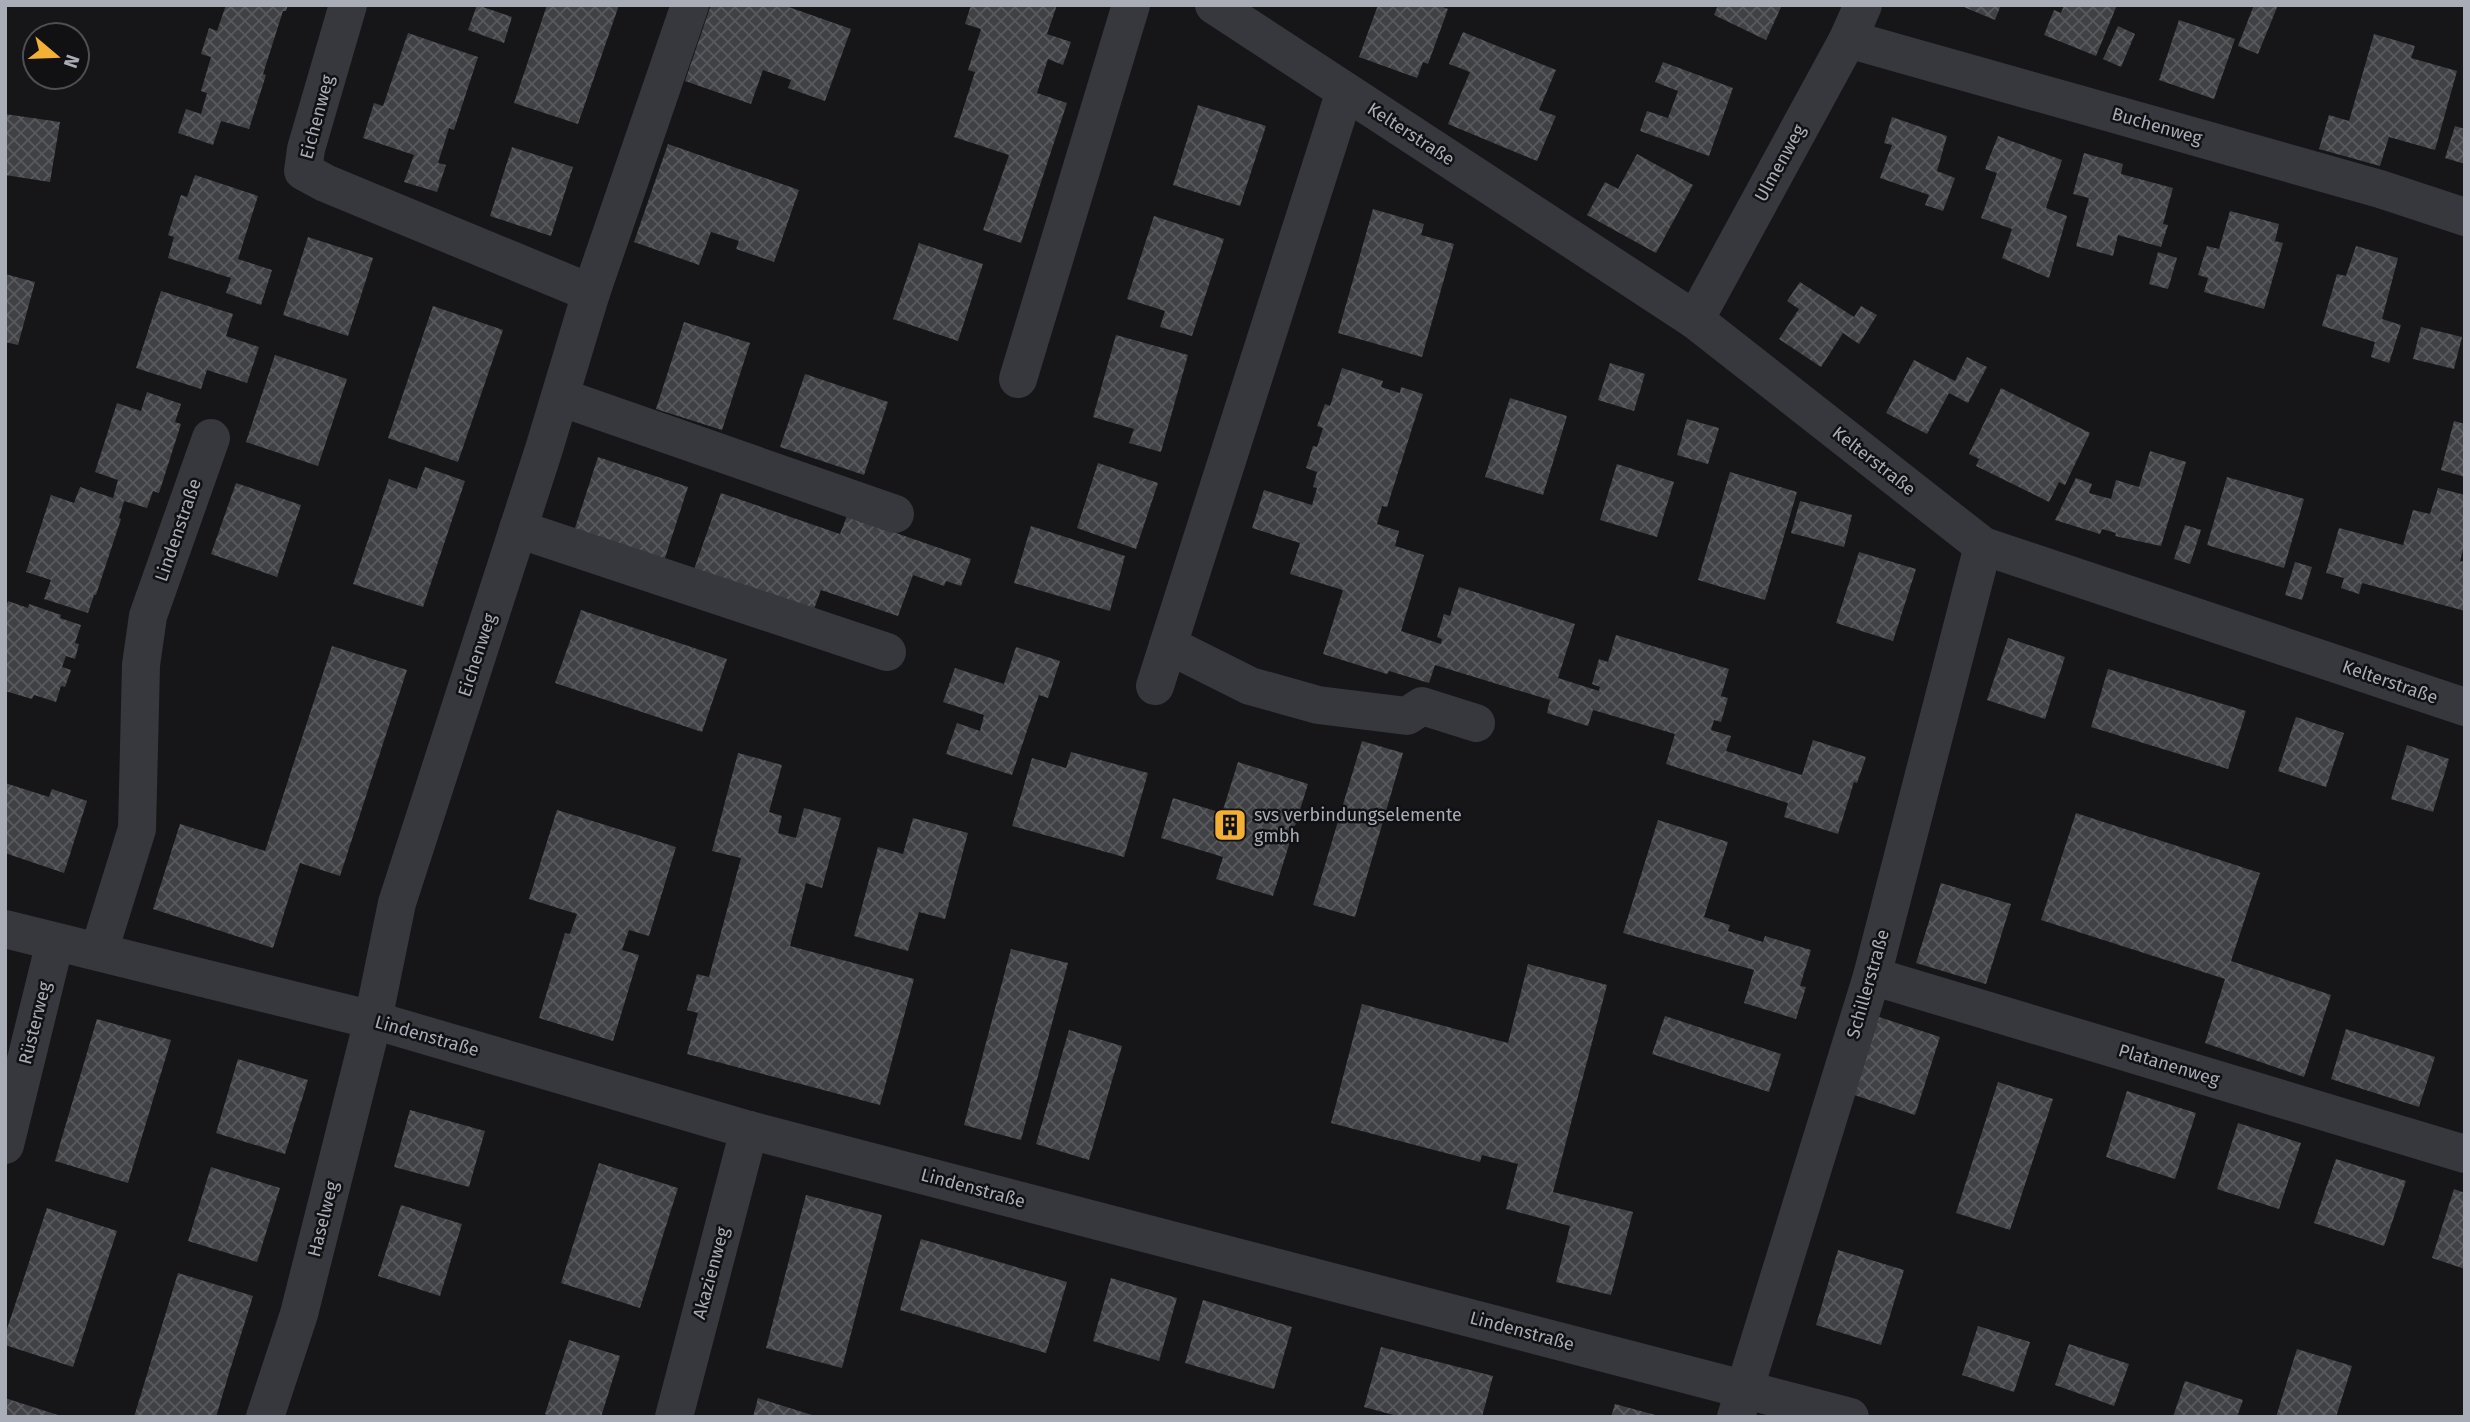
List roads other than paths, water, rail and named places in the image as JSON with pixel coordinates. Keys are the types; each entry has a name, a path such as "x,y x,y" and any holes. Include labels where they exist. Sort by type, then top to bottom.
{"street":[{"name":"Eichenweg","path":"348,5 306,149 303,171 325,183 591,293"},
{"name":"Eichenweg","path":"373,1020 397,903 591,293 690,5"},
{"path":"1018,379 1131,5"},
{"name":"Kelterstraße","path":"1214,5 1695,320 1983,546 2465,707"},
{"name":"Buchenweg","path":"1855,22 2465,216"},
{"name":"Ulmenweg","path":"1695,320 1855,22"},
{"name":"Kelterstraße","path":"1155,686 1345,91"},
{"path":"560,397 895,514"},
{"name":"Lindenstraße","path":"99,951 136,828 141,665 148,616 211,438"},
{"path":"518,529 887,652"},
{"name":"Schillerstraße","path":"1739,1403 1872,976 1983,546"},
{"path":"1168,645 1250,686 1318,705 1407,716 1422,706 1476,723"},
{"name":"Lindenstraße","path":"5,929 373,1020 749,1130 1739,1403 1850,1417"},
{"name":"Rüsterweg","path":"5,1144 55,942"},
{"name":"Platanenweg","path":"1872,976 2465,1154"},
{"name":"Haselweg","path":"265,1417 299,1314 373,1020"},
{"name":"Akazienweg","path":"674,1417 749,1130"}],"place":[{"name":"svs verbindungselemente gmbh","path":"1230,825"}]}
